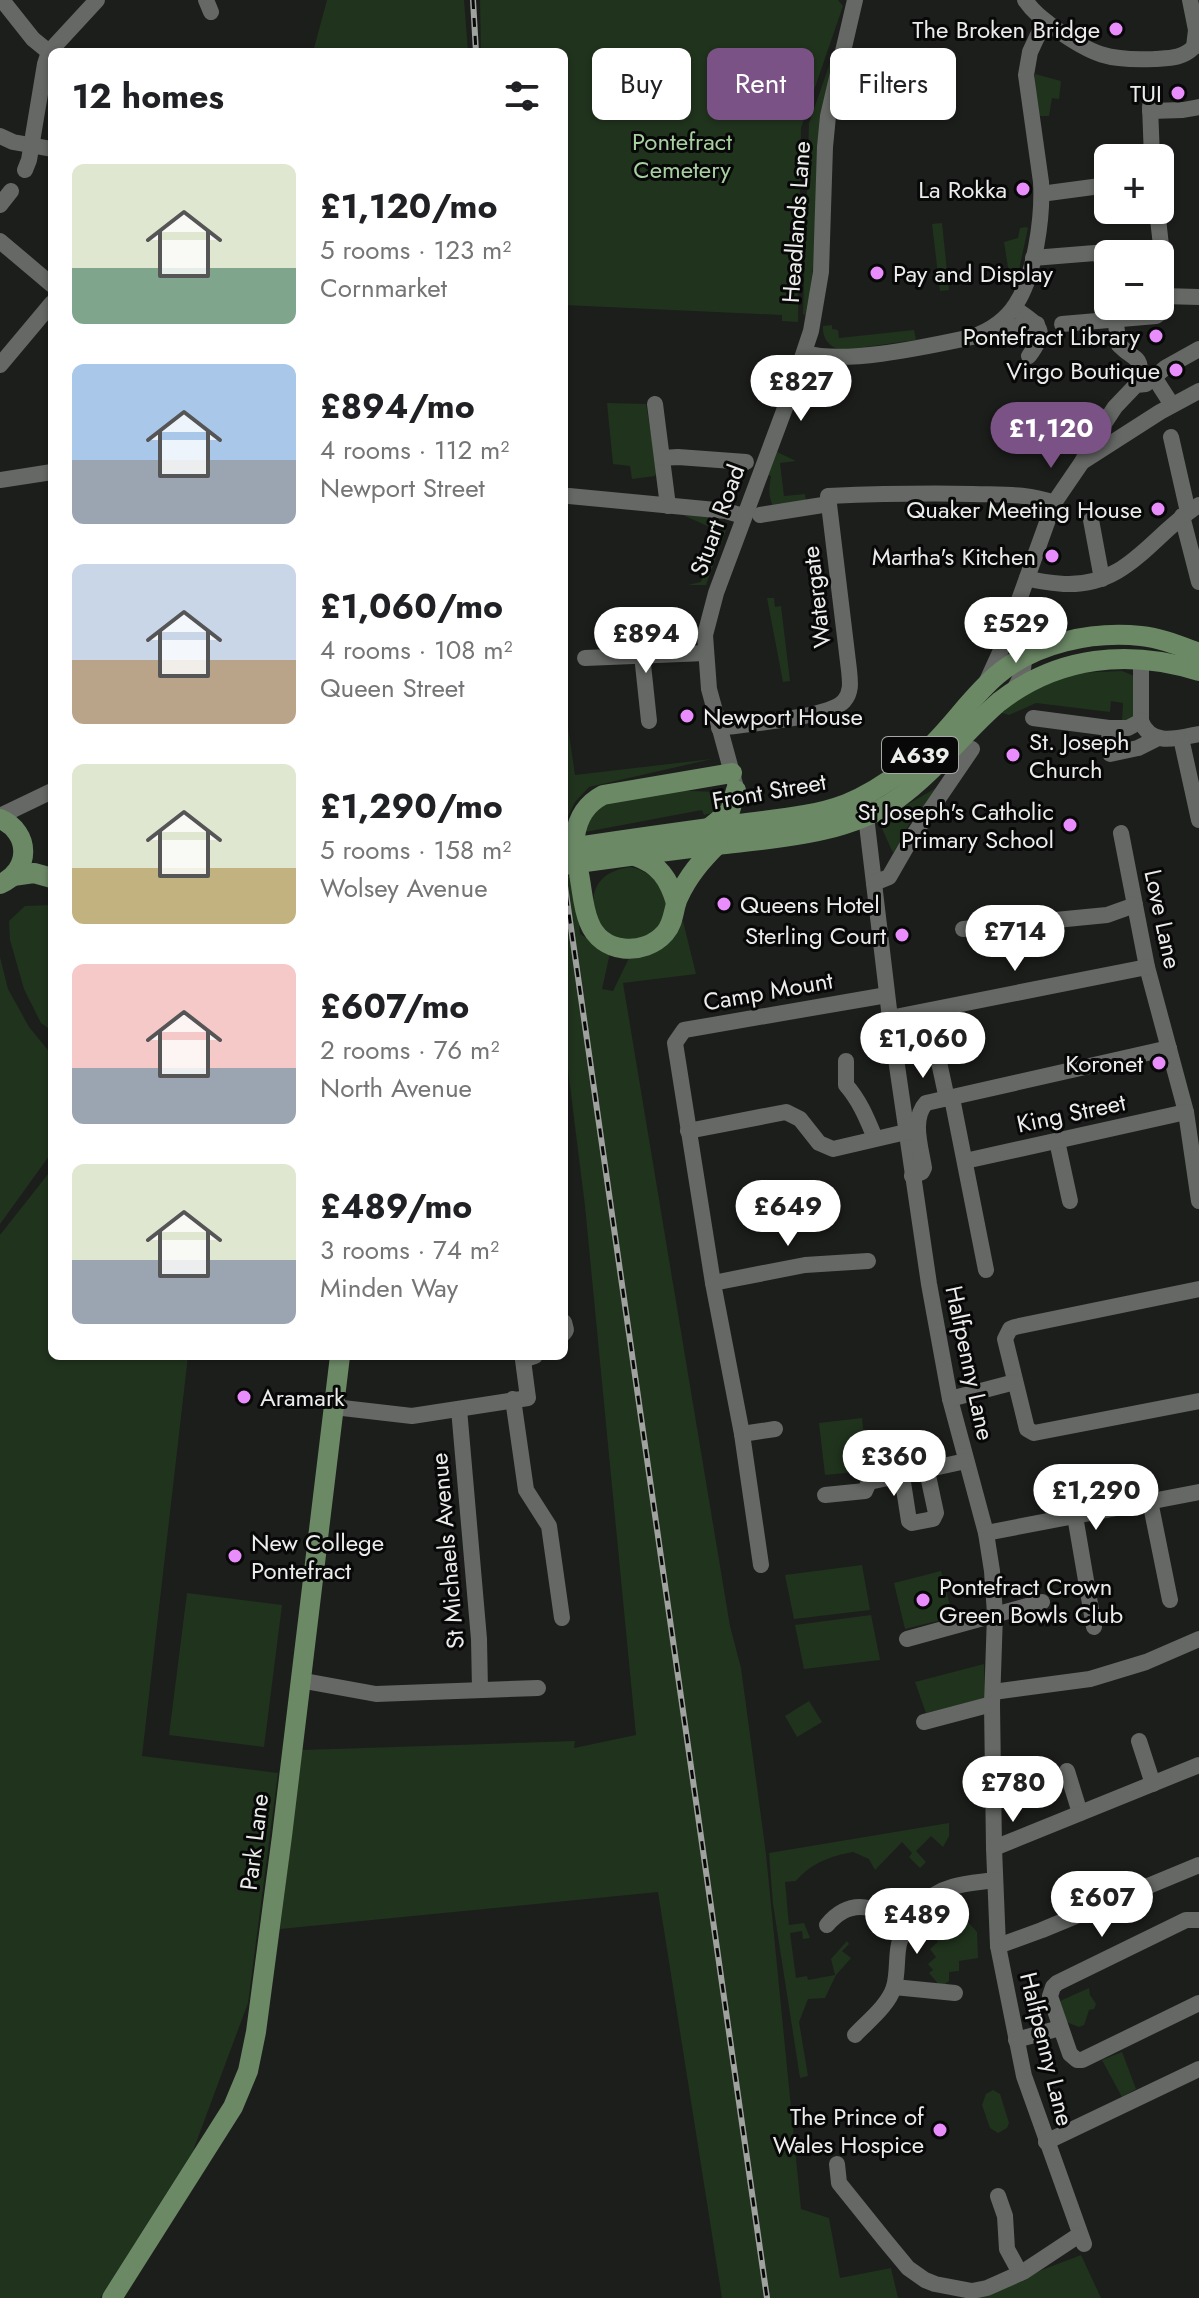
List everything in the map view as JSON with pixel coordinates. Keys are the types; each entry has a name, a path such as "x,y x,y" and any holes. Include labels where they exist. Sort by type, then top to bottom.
{"main road":[{"name":"Front Street","path":"714,836 769,819 798,816 843,805 875,790 927,750 984,688 1025,656 1072,641 1103,637 1151,638"},
{"name":"A639","path":"1103,637 1127,643 1141,658 1199,671"},
{"name":"A639","path":"1151,638 1199,653"},
{"path":"1141,658 1151,638"},
{"name":"Front Street","path":"634,847 714,836 794,835 866,816 888,805 929,773 980,718 1013,691 1054,669 1093,660 1141,658"},
{"path":"734,782 749,809 769,819"},
{"path":"572,869 589,924 598,936 616,947 635,949 655,942 670,926 688,877 730,811 734,782"},
{"path":"569,843 583,811 603,795 734,782"},
{"path":"843,805 866,816 875,790"},
{"path":"0,817 48,865"},
{"path":"7,880 21,864 20,837"},
{"name":"A639","path":"569,843 604,851 634,847"},
{"path":"634,847 660,869 671,884 676,903"},
{"name":"A639","path":"572,869 604,851"},
{"path":"7,880 34,873 48,877"},
{"name":"Park Lane","path":"112,2298 233,2107 248,2071 260,2002 340,1360"}],"street":[{"path":"2,0 33,39 48,51"},
{"path":"53,48 97,0"},
{"name":"Headlands Lane","path":"805,353 821,272 828,116 855,0"},
{"path":"1025,1 1044,22 1087,50 1118,59 1181,57 1196,50 1190,0"},
{"path":"805,353 825,358 961,340 981,334 1000,322 1017,303 1033,258 1042,193 1026,75 1030,52 1044,22"},
{"path":"25,170 48,56"},
{"path":"1151,144 1150,109 1199,107"},
{"path":"0,136 13,142 48,148"},
{"path":"1048,193 1094,187"},
{"path":"0,241 48,282"},
{"path":"1033,258 1094,253"},
{"path":"1174,296 1199,297"},
{"path":"0,365 48,308"},
{"path":"1020,312 1040,326"},
{"path":"1062,324 1094,319"},
{"path":"1123,320 1119,345 1137,358 1147,382 1167,408"},
{"path":"1008,332 1018,326 1040,326"},
{"path":"1029,356 1040,337 1040,326"},
{"path":"984,688 1012,626 1054,503 1092,442 1124,396 1199,349"},
{"name":"Stuart Road","path":"734,782 708,681 705,635 713,600 760,512 805,353"},
{"path":"1082,462 1199,391"},
{"path":"655,404 668,506"},
{"path":"1171,437 1190,511 1199,582"},
{"path":"662,458 746,462"},
{"path":"0,480 48,473"},
{"path":"569,496 760,512 829,500 928,493 1025,496 1054,503"},
{"name":"Watergate","path":"719,728 823,712 841,704 849,693 829,500"},
{"path":"1027,578 1046,583 1081,585 1102,579 1127,566 1160,534 1190,511"},
{"path":"1091,520 1102,579"},
{"path":"1012,626 1025,656 1032,662 1054,669"},
{"path":"585,658 705,653"},
{"path":"642,655 649,721"},
{"path":"1013,691 1021,678 1025,656"},
{"path":"1141,658 1141,721 1144,729 1158,738"},
{"path":"1033,718 1109,728 1128,728 1141,721"},
{"path":"1109,728 1110,754 1138,748 1158,738 1199,734"},
{"path":"1181,738 1199,820"},
{"path":"874,883 889,877 912,837 972,749"},
{"path":"0,817 47,794"},
{"path":"20,837 33,805 47,794"},
{"name":"Halfpenny Lane","path":"866,816 890,1018 929,1284 950,1399 986,1533 992,1571 995,1614 994,1848 998,1946 1024,2076 1081,2239 1020,2273"},
{"name":"Love Lane","path":"1121,833 1147,967 1197,1157 1199,1201"},
{"path":"963,929 1107,915 1135,905"},
{"path":"890,1018 1147,967"},
{"name":"Camp Mount","path":"761,1565 742,1434 713,1283 675,1043 684,1030 887,995"},
{"path":"912,1176 924,1168 918,1122 921,1108 926,1103 1169,1048"},
{"path":"937,1053 965,1161 986,1270"},
{"path":"846,1061 846,1085 865,1113 875,1138"},
{"path":"688,1131 786,1112 800,1119 819,1143 833,1149 906,1132"},
{"name":"King Street","path":"965,1161 1186,1112"},
{"path":"1057,1141 1070,1201"},
{"path":"713,1283 805,1265 868,1261"},
{"path":"1199,1289 1010,1329 1005,1339 1027,1429 1034,1433 1199,1401"},
{"path":"334,1407 412,1416 528,1398 523,1360"},
{"path":"950,1399 1015,1382"},
{"path":"513,1399 526,1490 549,1526 562,1618"},
{"name":"St Michaels Avenue","path":"459,1409 479,1639 480,1690"},
{"path":"742,1434 775,1429"},
{"path":"825,1495 865,1491 869,1482 966,1461"},
{"path":"902,1476 909,1521 933,1519 936,1513 927,1471"},
{"path":"986,1533 1199,1492"},
{"path":"1150,1501 1170,1600"},
{"path":"1075,1516 1094,1627"},
{"path":"907,1639 1042,1602"},
{"path":"924,1722 993,1698 1090,1679 1146,1662 1199,1639"},
{"path":"299,1680 376,1694 538,1688"},
{"path":"1139,1741 1153,1784"},
{"path":"994,1848 1199,1765"},
{"path":"1067,1771 1080,1813"},
{"path":"998,1946 1199,1865"},
{"path":"855,2035 886,2002 894,1987 898,1948 905,1925 924,1903 940,1891 952,1887 995,1880"},
{"path":"827,1925 839,1913 865,1907 881,1911 905,1925"},
{"path":"1193,1920 1057,1983 1050,1996 1070,2054 1077,2060 1199,2003"},
{"path":"894,1987 955,1993"},
{"path":"1016,2040 1060,2028"},
{"path":"1046,2142 1199,2069"},
{"path":"837,2164 839,2183 908,2268 937,2292 987,2288 1020,2273 1007,2249 1005,2216 998,2196"}],"green space":[{"path":"327,0 464,0 468,48 314,48"},
{"name":"Pontefract Cemetery","path":"480,0 838,0 843,6 814,90 814,48 707,48 707,120 804,120 801,128 798,322 782,321 782,315 568,305 568,48 481,48"},
{"path":"830,63 830,119 805,315 809,123 814,120 814,109"},
{"path":"1035,74 1061,81 1059,99 1052,98 1049,116 1039,116 1033,96"},
{"path":"942,223 949,290 940,291 932,224"},
{"path":"1026,227 1017,279 1010,280 1004,242 1018,238 1020,228"},
{"path":"832,325 832,329 838,330 839,338 914,330 916,340 843,350 825,339 823,326"},
{"path":"607,403 646,404 657,470 655,476 632,479 630,466 613,464"},
{"path":"777,452 796,461 780,463 784,496 805,494 806,501 773,506 769,491 771,476 768,475"},
{"path":"683,515 715,518 726,525 706,585 688,585 701,582 714,529"},
{"path":"767,598 774,598 775,607 781,606 790,681 783,682"},
{"path":"1122,671 1134,679 1133,720 1122,721 1123,703 1111,701 1110,712 1036,703 1009,715 1000,710 1025,691 1075,673"},
{"path":"568,727 575,775 712,759 589,787 575,802 568,816"},
{"path":"945,783 915,817 893,853 880,824 889,815"},
{"path":"665,790 719,792 724,804 718,811 704,815 702,810 585,832 592,807"},
{"path":"631,867 651,876 658,884 666,901 666,911 662,921 647,938 620,941 598,925 594,895 600,881 606,876"},
{"path":"574,875 580,934 610,953 602,989 613,991 630,956 676,922 683,921 696,974 623,983 730,1626 741,1668 766,1854 801,2209 829,2218 840,2278 891,2268 898,2298 722,2298 658,1892 280,1929 302,1750 575,1741 574,1748 636,1735 585,1206 568,1070 568,876"},
{"path":"48,905 48,1028 41,1023 24,989 10,940 9,921 25,906"},
{"path":"0,957 8,989 29,1027 48,1050 48,1158 0,1224"},
{"path":"48,1174 48,1360 188,1360 142,1756 278,1773 248,2003 193,2151 100,2298 0,2298 0,1235"},
{"path":"862,1418 867,1471 825,1475 819,1423"},
{"path":"862,1565 870,1610 794,1619 785,1575"},
{"name":"Pontefract Crown Green Bowls Club","path":"941,1571 953,1617 905,1629 894,1583"},
{"path":"187,1593 282,1605 264,1747 169,1735"},
{"path":"871,1615 880,1660 804,1669 795,1625"},
{"path":"984,1664 985,1698 926,1713 915,1682"},
{"path":"809,1701 822,1722 797,1737 785,1716"},
{"path":"949,1823 949,1836 943,1847 931,1836 916,1851 926,1862 920,1868 909,1857 912,1853 902,1842 875,1870 869,1859 853,1852 822,1861 796,1881 785,1882 789,1925 804,1923 810,1938 803,1939 802,1931 790,1933 796,1978 807,1976 808,1980 835,1975 831,1959 847,1941 849,1944 842,1951 851,1958 836,1975 825,1998 808,1999 799,2022 808,2076 800,2078 773,1904 769,1853"},
{"path":"944,1898 977,1932 978,1958 959,1961 959,1971 949,1972 949,1981 941,1987 929,1973 933,1970 928,1964 936,1957 930,1949 938,1942 927,1930 915,1928 920,1916 938,1936 955,1921 940,1901"},
{"path":"1089,1988 1096,2004 1094,2009 1089,2010 1084,2025 1079,2027 1066,2022 1060,2001"},
{"path":"1122,2052 1136,2089 1122,2097 1102,2060"},
{"path":"993,2090 1000,2094 1009,2123 998,2133 990,2128 982,2105 986,2094"},
{"path":"1081,2255 1101,2298 969,2298"}],"railway":[{"path":"473,0 476,48"},
{"path":"568,907 767,2298"}],"place":[{"name":"The Broken Bridge","path":"1116,29"},
{"name":"TUI","path":"1178,93"},
{"name":"La Rokka","path":"1023,189"},
{"name":"Pay and Display","path":"877,273"},
{"name":"Pontefract Library","path":"1156,336"},
{"name":"Virgo Boutique","path":"1176,370"},
{"name":"Quaker Meeting House","path":"1158,509"},
{"name":"Martha's Kitchen","path":"1052,556"},
{"name":"Newport House","path":"687,716"},
{"name":"St. Joseph Church","path":"1013,755"},
{"name":"St Joseph's Catholic Primary School","path":"1070,825"},
{"name":"Queens Hotel","path":"724,904"},
{"name":"Sterling Court","path":"902,935"},
{"name":"Koronet","path":"1159,1063"},
{"name":"Aramark","path":"244,1397"},
{"name":"New College Pontefract","path":"235,1556"},
{"name":"Pontefract Crown Green Bowls Club","path":"923,1600"},
{"name":"The Prince of Wales Hospice","path":"940,2130"}]}
